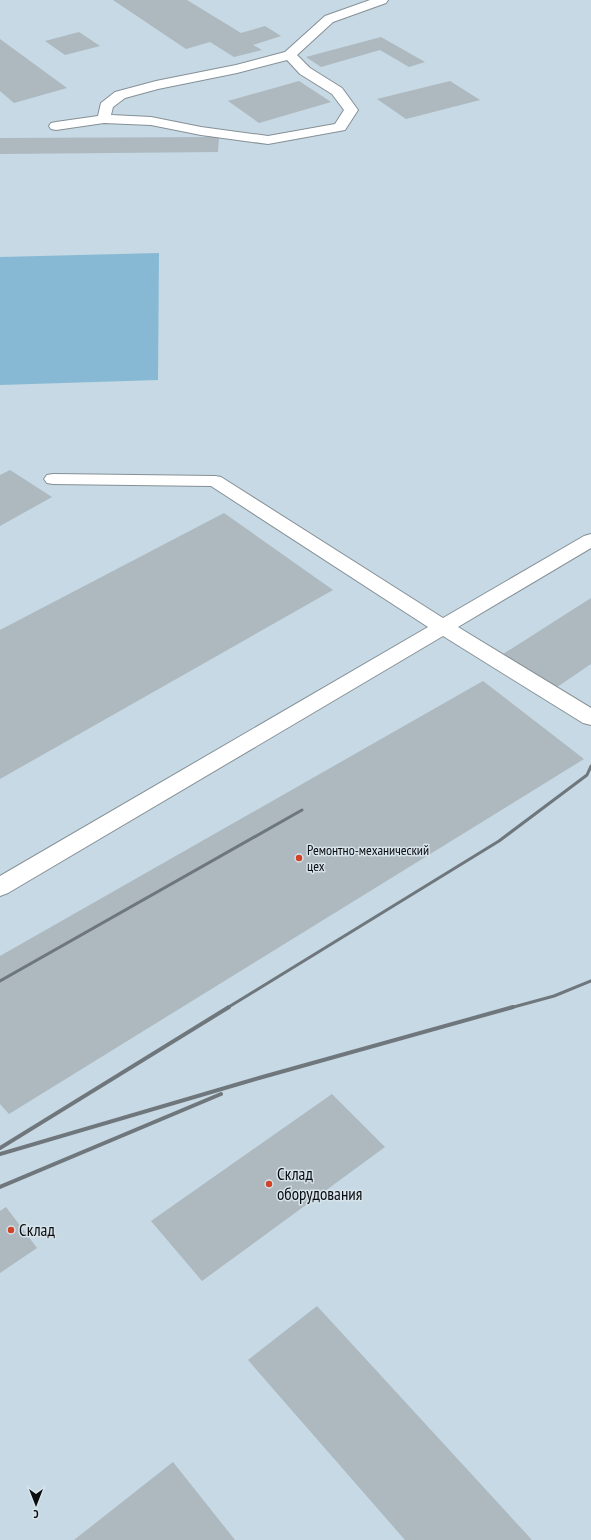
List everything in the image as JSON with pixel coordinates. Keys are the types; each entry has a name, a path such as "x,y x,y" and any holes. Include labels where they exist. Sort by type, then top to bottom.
{"lane":[{"path":"104,119 106,106 120,95 156,84 237,69 290,55 329,19 382,0"},
{"path":"56,126 104,119 151,121 201,131 268,140 340,127 351,110 337,91 305,71 290,55"},
{"path":"53,479 215,481 443,627 591,718"},
{"path":"0,887 591,540"}],"shaded area":[{"path":"0,0 591,0 591,1540 0,1540"}],"water":[{"path":"159,253 158,380 0,385 0,257"}],"building":[{"path":"113,0 187,0 241,33 265,26 281,36 253,45 262,50 234,57 210,42 186,49"},
{"path":"79,32 100,46 65,55 45,41"},
{"path":"381,37 425,62 409,67 380,50 321,67 306,57"},
{"path":"0,39 67,88 14,103 0,91"},
{"path":"299,81 331,102 259,123 228,101"},
{"path":"450,81 480,100 406,119 377,99"},
{"path":"219,137 218,152 0,154 0,138"},
{"path":"10,470 52,497 0,526 0,475"},
{"path":"224,513 333,590 0,779 0,630"},
{"path":"591,598 591,664 541,698 489,663"},
{"name":"Ремонтно-механический цех","path":"483,681 584,759 9,1114 0,1104 0,956"},
{"name":"Склад оборудования","path":"332,1094 385,1147 202,1281 151,1221"},
{"name":"Склад","path":"6,1207 37,1248 0,1273 0,1211"},
{"path":"317,1306 532,1540 405,1540 248,1360"},
{"path":"173,1462 235,1540 74,1540"}],"railway":[{"path":"227,1008 499,841 587,775 591,766"},
{"path":"0,981 302,810"},
{"path":"510,1008 554,996 591,981"},
{"path":"0,1148 229,1007"},
{"path":"0,1154 259,1078 513,1007"},
{"path":"0,1187 221,1094"}],"place":[{"name":"Ремонтно-механический цех","path":"299,858"},
{"name":"Склад оборудования","path":"269,1184"},
{"name":"Склад","path":"11,1230"}]}
